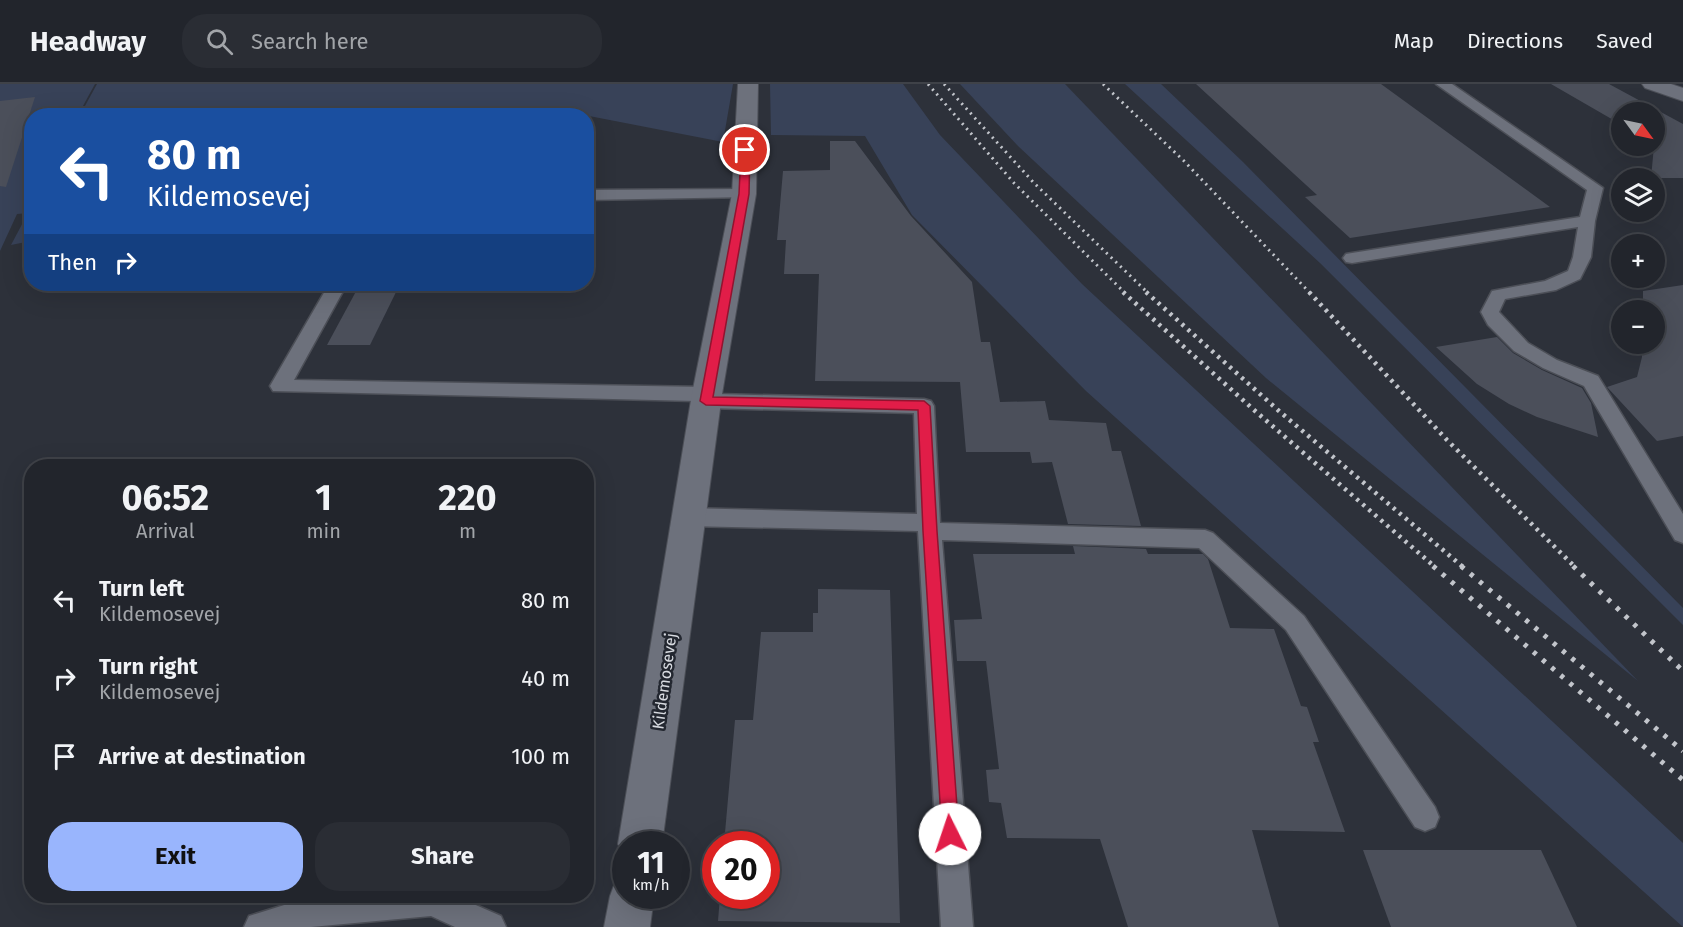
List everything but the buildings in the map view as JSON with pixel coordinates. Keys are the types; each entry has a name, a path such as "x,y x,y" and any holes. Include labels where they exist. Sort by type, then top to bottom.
{"street":[{"name":"Kildemosevej","path":"642,831 706,398 744,194 748,84"},
{"path":"1652,84 1683,95"},
{"path":"627,927 630,909"}],"lane":[{"path":"1443,84 1595,188 1580,265 1574,276 1558,283 1498,295 1490,312 1495,321 1521,347 1550,364 1591,381 1683,534"},
{"path":"594,195 744,194"},
{"path":"1352,258 1587,221"},
{"path":"334,291 280,386 924,406 929,527 957,927"},
{"path":"688,517 1205,539 1295,622 1425,817"},
{"path":"260,927 316,910 406,903"},
{"path":"436,903 490,927"}],"shaded area":[{"path":"0,84 95,84 82,108 24,108 24,213 17,214 0,251"},
{"path":"97,84 733,84 723,142 594,117 594,108 84,108"},
{"path":"770,84 903,84 940,135 1082,284 1683,843 1683,927 1086,391 912,215 865,136 771,135"},
{"path":"960,84 1065,84 1638,681 1266,378 1018,146"},
{"path":"1125,84 1161,84 1243,162 1683,608 1683,625 1320,263"},
{"path":"24,221 24,242 11,245"}],"railway":[{"path":"928,84 1014,183 1125,293"},
{"path":"944,84 1034,183 1148,293"},
{"path":"1103,84 1184,161 1310,293"},
{"path":"1123,292 1254,410 1435,567"},
{"path":"1146,292 1279,411 1463,567"},
{"path":"1309,292 1447,440 1575,567"},
{"path":"1433,566 1683,780"},
{"path":"1461,566 1683,751"},
{"path":"1573,566 1683,671"}],"route":[{"path":"745,150 744,194 706,401 924,406 950,834"}]}
